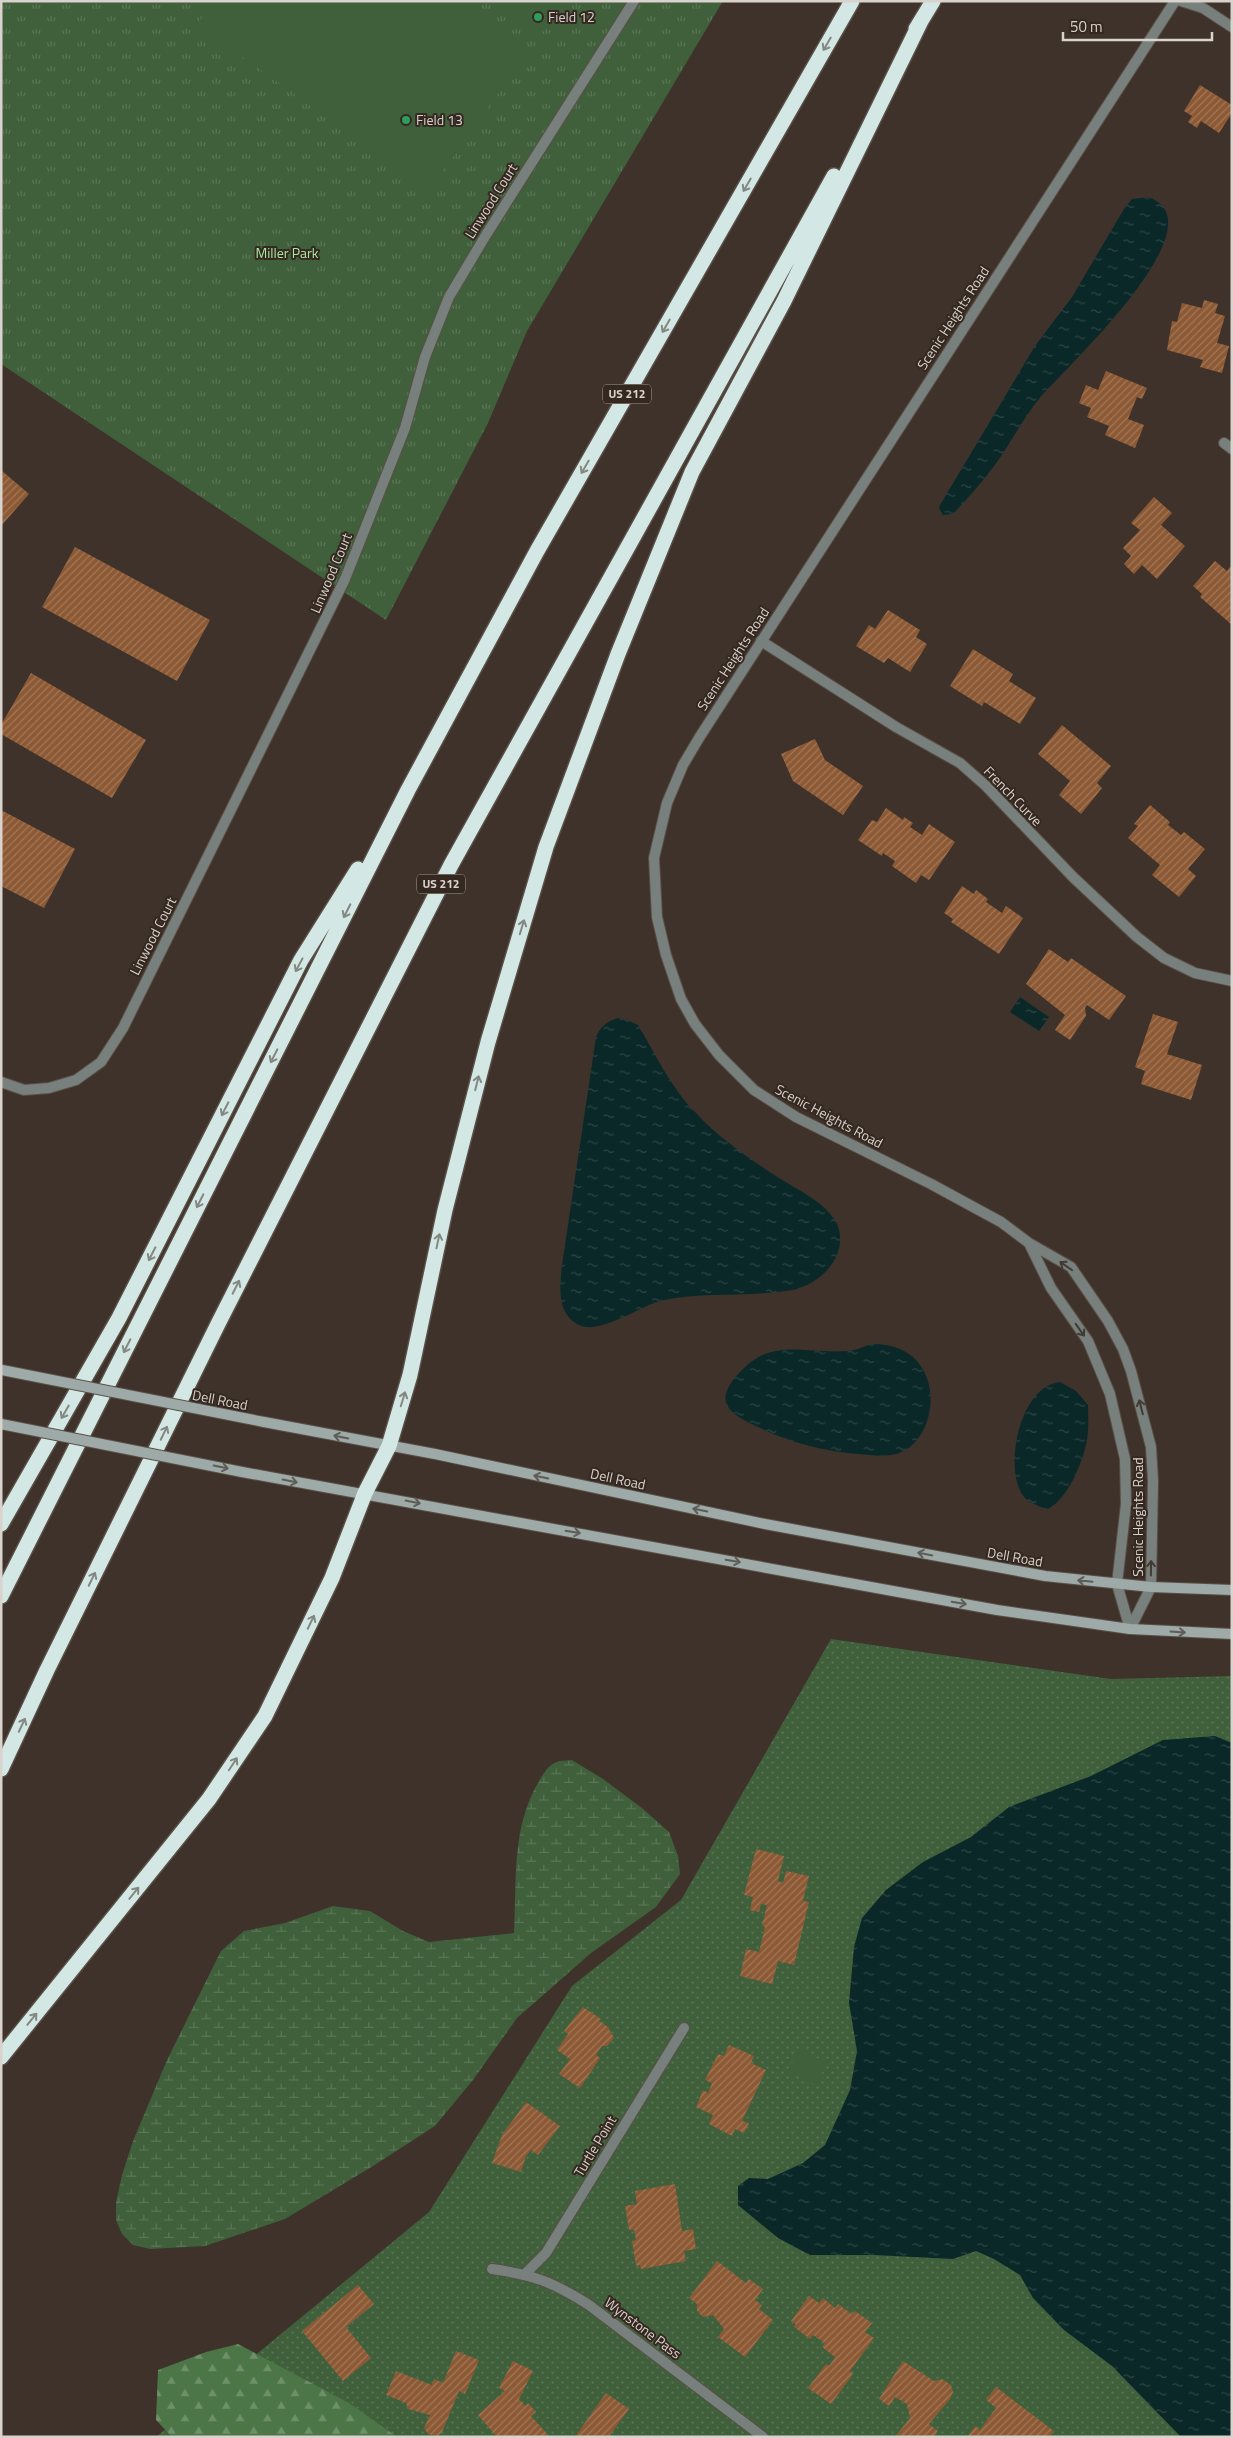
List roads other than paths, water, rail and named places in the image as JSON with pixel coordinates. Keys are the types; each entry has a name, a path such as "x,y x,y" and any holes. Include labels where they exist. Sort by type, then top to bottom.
{"highway":[{"name":"US 212","path":"1,1596 408,790 537,551 852,1"},
{"name":"US 212","path":"1,1769 47,1670 209,1342 451,865 933,1"},
{"path":"1,2057 209,1799 265,1716 332,1578 365,1493 389,1446 410,1375 445,1210 488,1042 549,838 618,654 692,472 784,301 921,21"},
{"path":"1,1524 119,1318 301,960 408,790"}],"main road":[{"name":"Dell Road","path":"2,1370 389,1446 775,1526 1044,1576 1151,1587 1232,1590"},
{"path":"1,1424 242,1472 997,1610 1130,1629 1232,1634"}],"street":[{"name":"Linwood Court","path":"1,1082 24,1090 49,1088 76,1080 101,1062 123,1028 345,579 405,428 425,357 449,297 634,1"},
{"name":"Scenic Heights Road","path":"1130,1629 1151,1587 1153,1481 1151,1447 1131,1371 1108,1321 1071,1267 1029,1243 1001,1222 931,1184 805,1121 754,1090 719,1055 695,1024 682,999 666,955 657,917 654,858 667,803 683,765 761,641 1175,1"},
{"path":"1181,1 1202,8 1232,28"},
{"name":"French Curve","path":"761,641 896,727 960,763 986,786 1073,878 1137,937 1164,958 1195,973 1232,981"},
{"name":"Scenic Heights Road","path":"1029,1243 1051,1288 1088,1341 1110,1394 1125,1459 1126,1504 1117,1584 1130,1629"},
{"name":"Turtle Point","path":"524,2274 546,2253 684,2028"},
{"name":"Wynstone Pass","path":"492,2269 524,2274 559,2286 589,2304 763,2437"}],"water":[{"path":"1148,197 1166,212 1166,236 1153,265 1131,297 1104,330 1039,399 989,473 953,514 943,515 939,508 940,505 1035,346 1072,297 1124,209 1132,199"},
{"path":"1020,997 1049,1017 1039,1031 1010,1012"},
{"path":"618,1018 638,1025 671,1082 705,1122 746,1156 814,1199 826,1209 837,1224 840,1243 836,1258 820,1277 806,1285 791,1290 689,1296 660,1301 619,1319 597,1326 587,1327 579,1325 566,1314 560,1290 562,1265 596,1037 604,1025"},
{"path":"871,1344 897,1348 915,1359 926,1375 930,1394 929,1413 923,1431 911,1446 896,1454 882,1456 858,1454 827,1450 799,1443 744,1420 736,1415 727,1404 726,1392 734,1379 752,1361 764,1354 789,1350 849,1351"},
{"path":"1060,1382 1076,1391 1088,1405 1088,1436 1074,1479 1062,1497 1048,1509 1035,1505 1024,1497 1018,1484 1015,1468 1015,1450 1025,1413 1034,1397 1046,1387"},
{"path":"1215,1736 1232,1743 1232,2437 1181,2437 1112,2366 1064,2330 1033,2298 1020,2275 994,2259 976,2251 953,2259 874,2255 810,2255 778,2238 738,2205 738,2186 749,2178 768,2179 803,2163 825,2145 850,2090 857,2051 849,2003 854,1947 862,1918 886,1890 923,1862 971,1837 1009,1807 1091,1776 1163,1740"}],"place":[{"name":"Field 12","path":"538,17"},
{"name":"Field 13","path":"406,120"}],"park label":[{"name":"Miller Park","path":"287,253"}]}
